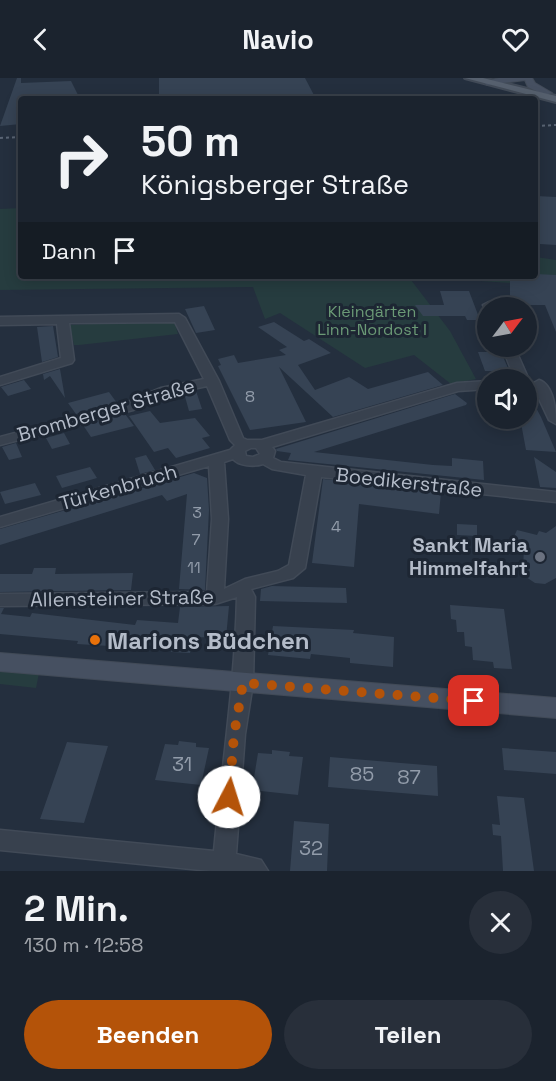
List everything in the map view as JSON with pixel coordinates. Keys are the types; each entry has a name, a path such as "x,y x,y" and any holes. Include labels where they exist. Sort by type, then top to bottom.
{"main road":[{"path":"470,78 506,81 553,96"}],"street":[{"path":"506,81 523,78"},
{"path":"528,78 531,85 553,96"},
{"name":"Bromberger Straße","path":"63,322 179,318 212,381 241,449"},
{"path":"0,321 63,322 68,360 0,381"},
{"name":"Bromberger Straße","path":"0,441 128,407 166,391 212,381"},
{"path":"537,384 556,384"},
{"name":"Türkenbruch","path":"0,522 241,449 263,452 457,387 477,386"},
{"path":"537,390 556,420"},
{"name":"Boedikerstraße","path":"263,452 277,466 314,472 556,497"},
{"path":"215,598 219,519 216,458"},
{"name":"Allensteiner Straße","path":"0,600 215,598 232,595 254,581 288,575 297,568 314,472"},
{"path":"224,862 234,735 243,683 246,597 242,588"},
{"path":"0,662 556,708"},
{"path":"0,840 184,865 224,862 254,867 256,871"}],"green space":[{"name":"Kleingärten Linn-Nordost I","path":"18,208 18,279 410,279 450,331 476,379 451,384 414,355 365,368 280,313 265,319 253,287 0,290 0,209"},
{"path":"538,257 556,260 556,286 452,279 538,279"},
{"path":"174,321 178,334 79,345 74,345 69,325"},
{"path":"0,670 39,673 36,688 0,684"}],"building":[{"path":"17,78 21,78 21,83 71,81 78,96 18,96 18,124 0,126"},
{"path":"159,78 305,78 314,96 159,96"},
{"path":"538,196 556,197 556,245 540,244"},
{"path":"538,274 556,275 556,332 545,305 537,305 537,297 511,297 510,279 538,279"},
{"path":"440,291 469,291 477,312 477,320 467,320 465,316 423,316 415,305 444,305"},
{"path":"204,306 215,330 196,333 185,309"},
{"path":"274,322 304,341 309,339 331,353 298,365 315,390 349,377 368,389 428,372 443,385 333,417 279,367 306,422 250,430 218,366 221,365 218,359 234,355 238,363 286,355 279,350 287,347 258,327"},
{"path":"53,326 58,357 42,362 37,327"},
{"path":"480,357 503,357 508,369 484,369"},
{"path":"60,369 65,398 50,376 44,380 43,374"},
{"path":"24,380 31,389 8,396 1,387"},
{"path":"196,391 202,409 189,411 184,393"},
{"path":"109,392 117,403 76,414 68,403"},
{"path":"455,394 467,403 466,405 314,452 433,465 452,466 452,458 483,461 484,480 288,460 291,453 276,449"},
{"path":"537,410 556,452 526,450 522,429 537,429"},
{"path":"150,411 160,423 195,418 210,436 202,438 210,448 176,458 168,448 154,452 129,416"},
{"path":"125,414 134,426 91,437 83,425"},
{"path":"64,433 70,444 52,449 46,438"},
{"path":"16,443 22,457 9,460 2,447"},
{"path":"146,455 155,470 140,474 135,458"},
{"path":"534,457 556,472 556,488 540,487"},
{"path":"90,467 97,478 62,488 56,476"},
{"path":"194,473 207,478 209,510 205,590 179,589 187,494 167,501 162,495 0,545 0,529"},
{"path":"323,479 441,492 439,514 359,504 354,567 312,563"},
{"path":"35,483 41,495 5,504 0,492"},
{"path":"457,524 477,525 477,536 457,535"},
{"name":"Sankt Maria Himmelfahrt","path":"556,526 556,578 545,584 535,583 523,575 524,544 512,541 517,530 537,535 539,531 546,533"},
{"path":"34,568 56,568 55,574 133,573 131,590 0,592 0,574 32,574"},
{"path":"272,586 346,588 347,603 260,601 261,589"},
{"path":"450,605 504,609 512,669 494,668 493,662 473,660 472,647 465,646 464,632 457,632 456,620 451,619"},
{"path":"229,606 226,638 194,637 190,653 171,652 172,647 110,643 109,646 77,644 78,641 0,634 0,608 4,608 1,614 30,617 32,613 135,625 137,620 178,623 180,607"},
{"path":"273,626 354,630 353,633 394,637 393,667 350,663 350,658 311,654 310,659 268,655"},
{"path":"179,741 196,743 196,747 209,748 201,785 155,780 165,744 178,745"},
{"path":"67,742 108,746 84,823 40,819"},
{"path":"502,748 556,752 556,774 504,770"},
{"path":"272,750 290,752 289,756 303,757 298,795 252,790 258,753 272,754"},
{"path":"330,757 437,766 438,796 328,787"},
{"path":"497,796 524,798 534,871 503,871 501,836 493,835 492,824 500,825"},
{"path":"294,821 329,824 327,871 290,871"}],"railway":[{"path":"538,126 556,125"},
{"path":"0,138 18,137"}],"place":[{"name":"Sankt Maria Himmelfahrt","path":"540,557"},
{"name":"Marions Büdchen","path":"95,640"}],"route":[{"path":"229,797 234,735 243,683 474,701"}]}
